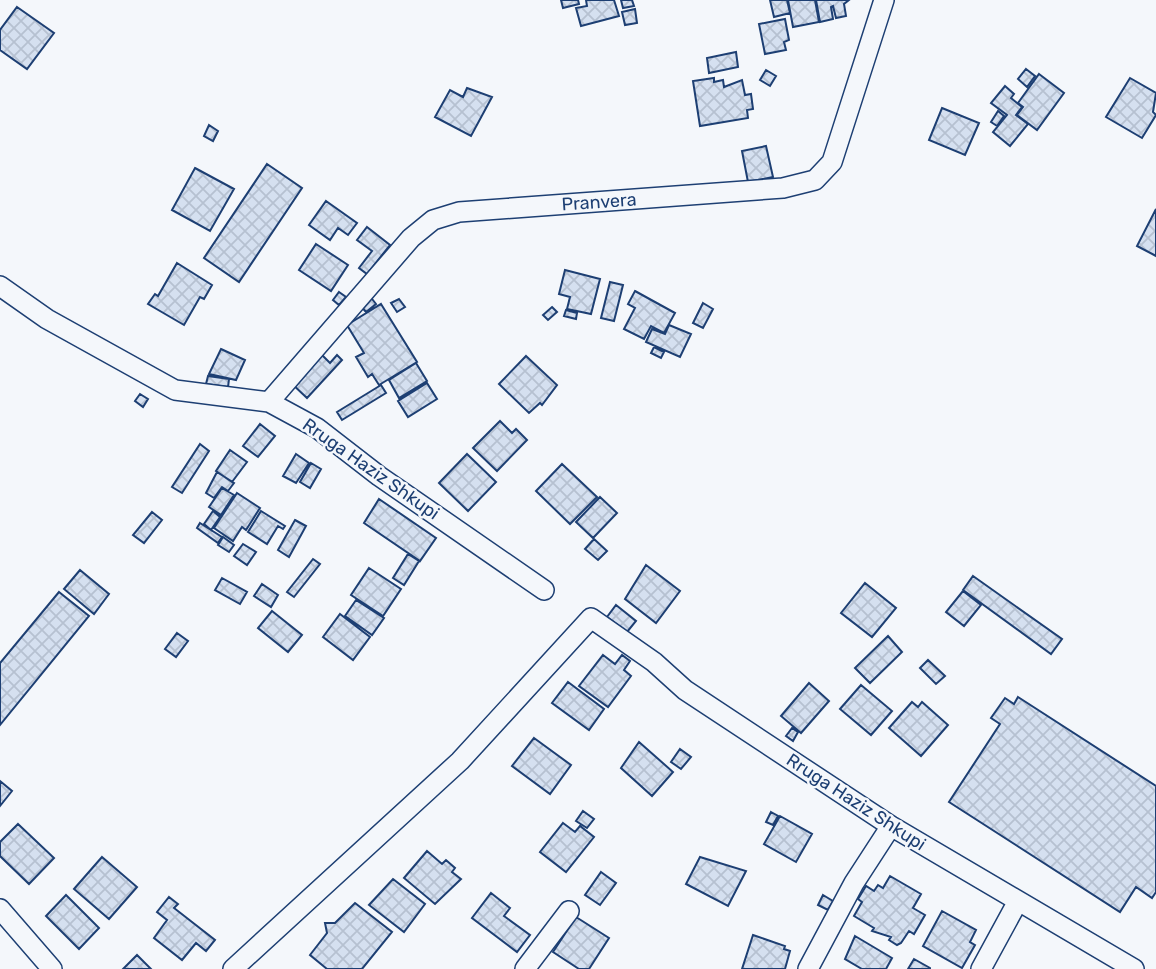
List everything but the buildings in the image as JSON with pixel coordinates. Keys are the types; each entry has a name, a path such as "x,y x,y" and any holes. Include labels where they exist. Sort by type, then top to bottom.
{"street":[{"name":"Pranvera","path":"269,402 411,238 433,220 459,212 783,188 815,180 832,162 884,0"},
{"name":"Rruga Haziz Shkupi","path":"0,286 47,319 175,390 269,402 317,428 379,476 544,590"},
{"name":"Rruga Haziz Shkupi","path":"233,969 460,761 591,618 654,662 685,690 891,826 1134,969"},
{"path":"808,969 854,883 891,826"},
{"path":"981,969 1018,901"},
{"path":"0,909 52,969"},
{"path":"526,969 569,911"}]}
